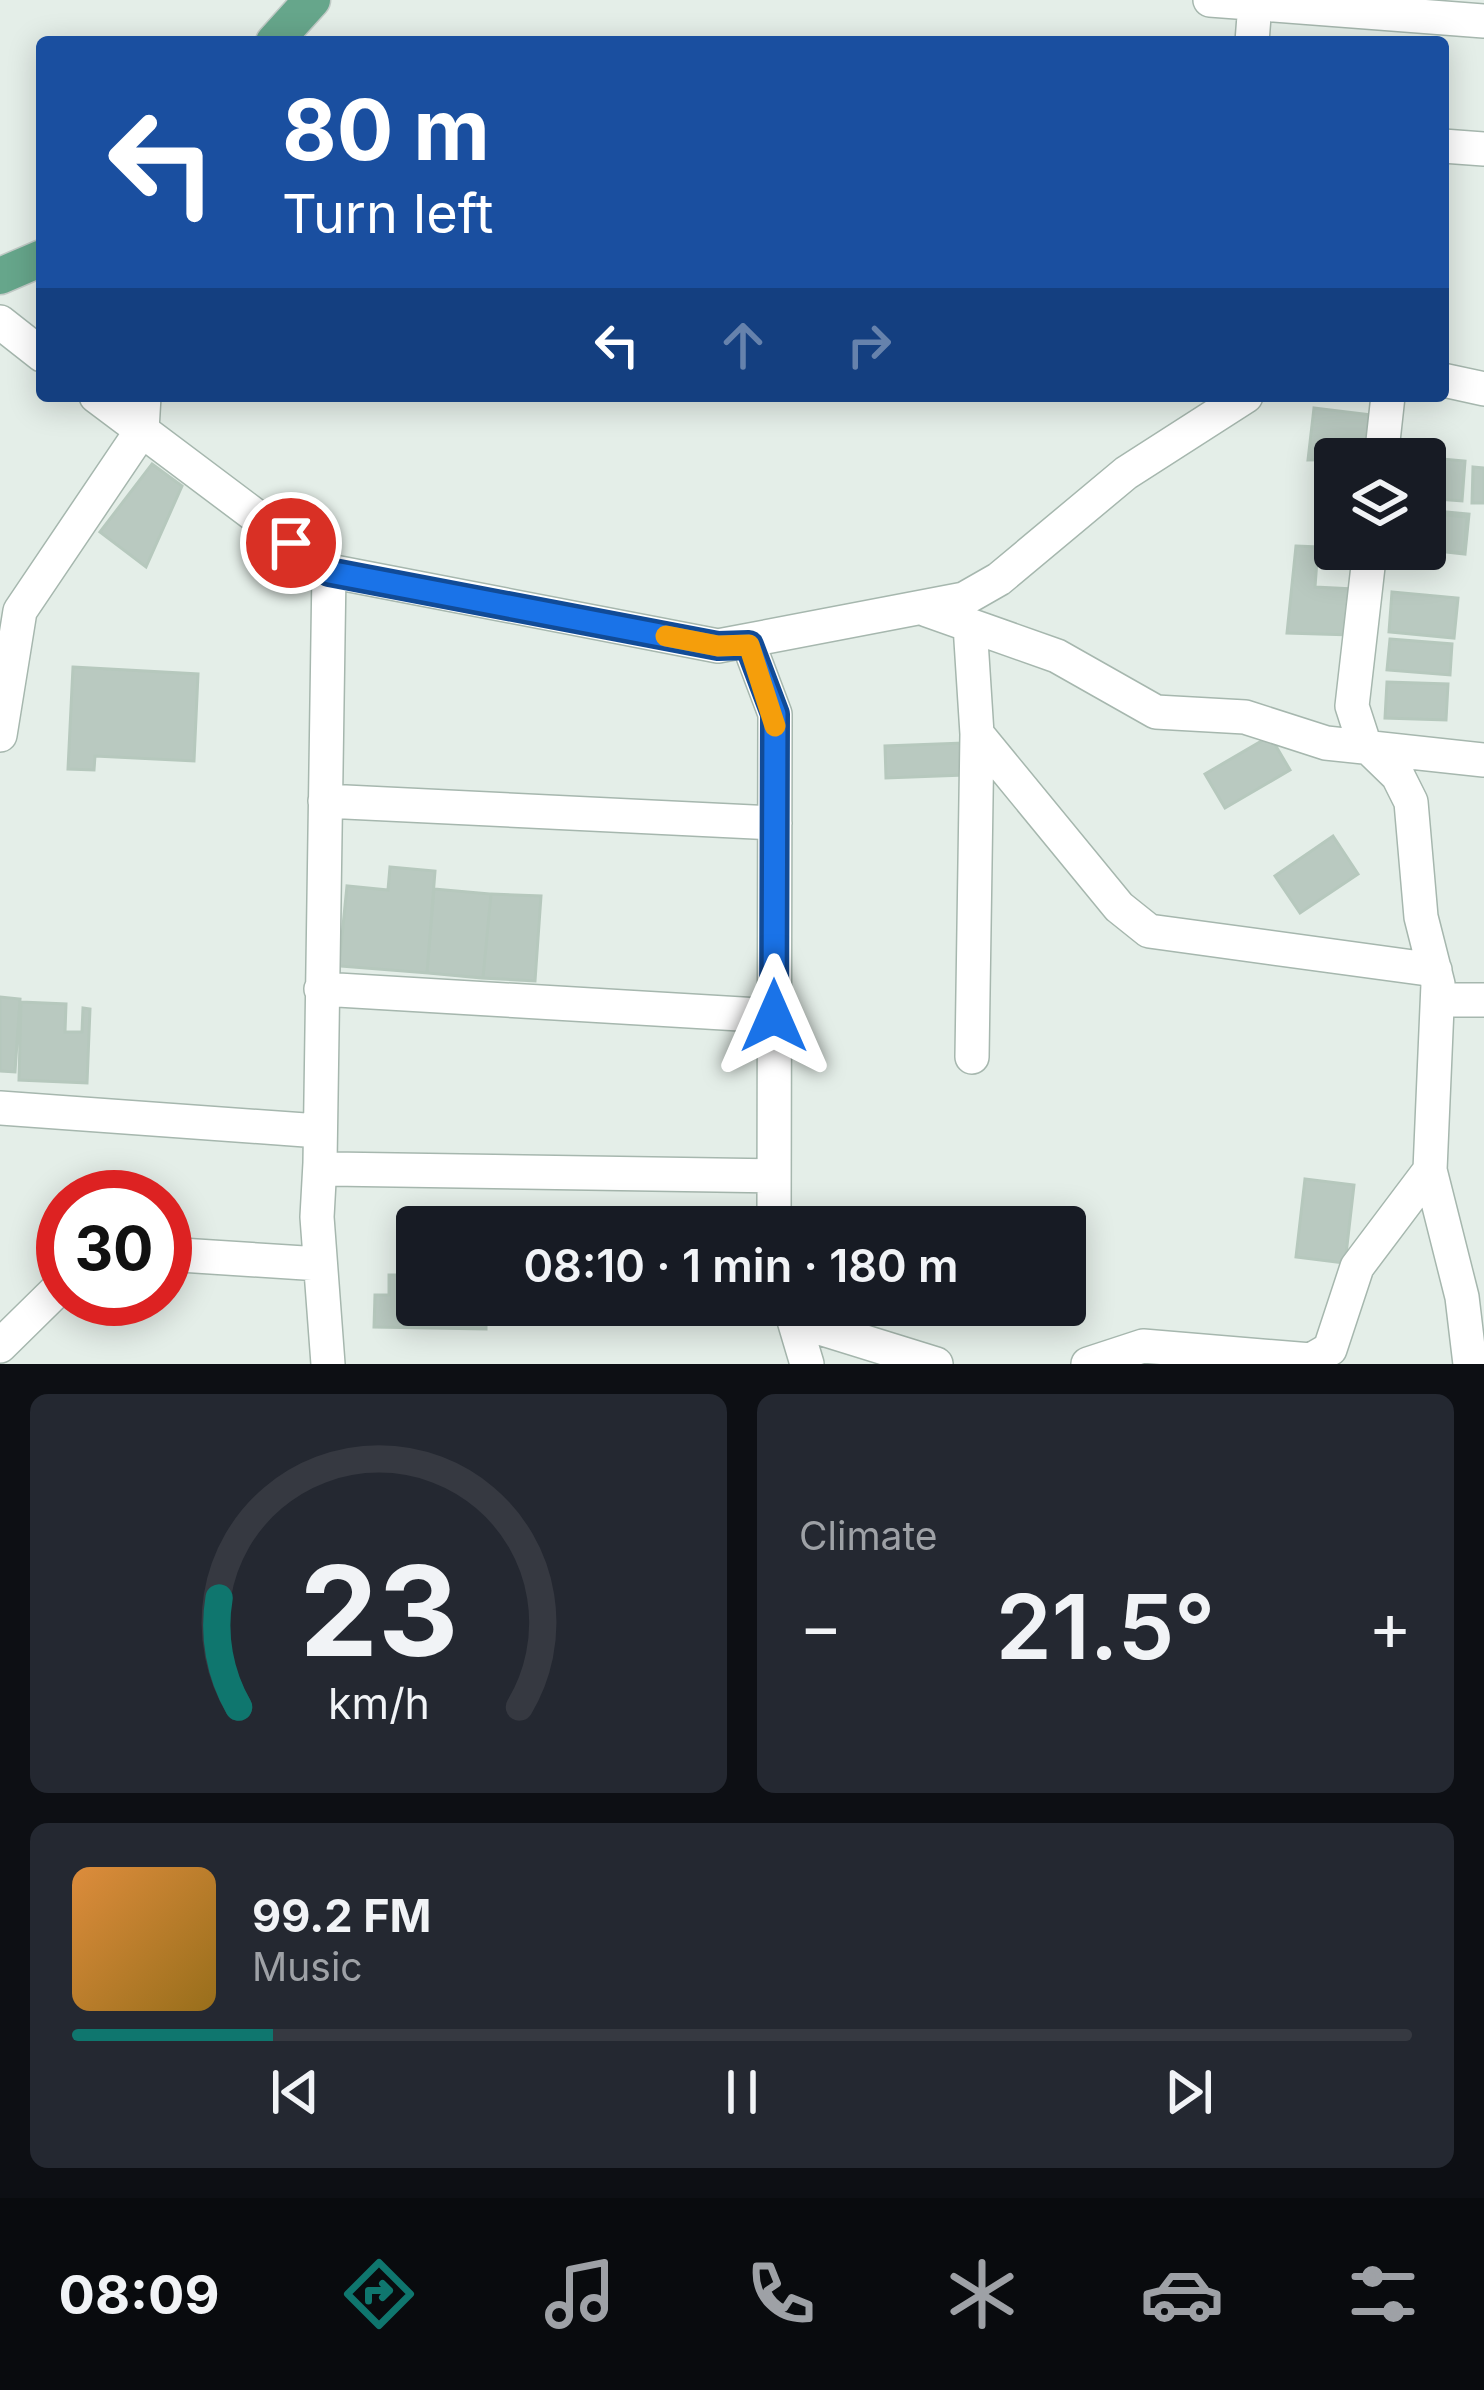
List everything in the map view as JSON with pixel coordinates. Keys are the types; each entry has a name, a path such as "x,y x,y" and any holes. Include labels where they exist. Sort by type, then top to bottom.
{"main road":[{"path":"279,36 312,0"},
{"path":"0,277 36,261"}],"street":[{"path":"1210,0 1484,20"},
{"path":"1252,36 1255,3"},
{"path":"1449,146 1484,149"},
{"path":"1,325 36,351"},
{"path":"1449,381 1484,389"},
{"path":"104,402 329,572 718,646 749,645 964,599 999,579 1126,473 1217,406"},
{"path":"0,735 20,611 142,430 143,402"},
{"path":"1383,438 1387,402"},
{"path":"1368,570 1354,723 1408,789 1421,917 1437,985 1430,1170 1462,1298 1470,1364"},
{"path":"328,1364 320,1264 320,1147 329,572"},
{"path":"927,610 1057,656 1156,712 1269,721 1326,743 1484,760"},
{"path":"970,625 977,734 972,1057"},
{"path":"749,645 775,714 774,1206"},
{"path":"977,734 1119,908 1149,931 1483,996"},
{"path":"325,801 775,823"},
{"path":"321,989 774,1016"},
{"path":"0,1108 320,1147"},
{"path":"320,1147 331,1169 774,1176"},
{"path":"1088,1364 1143,1346 1311,1360 1322,1355 1330,1348 1357,1267 1430,1170"},
{"path":"192,1256 320,1264"},
{"path":"0,1346 36,1311"},
{"path":"796,1326 807,1364"},
{"path":"831,1326 936,1364"}],"building":[{"path":"1314,408 1372,415 1369,438 1314,438 1314,460 1308,460"},
{"path":"1446,459 1465,461 1462,501 1446,500"},
{"path":"152,464 182,486 146,567 100,532"},
{"path":"1473,467 1484,468 1484,503 1472,503"},
{"path":"1446,512 1469,514 1465,554 1446,552"},
{"path":"1446,515 1467,517 1464,553 1446,551"},
{"path":"1296,546 1314,547 1315,587 1353,589 1351,635 1287,633"},
{"path":"1392,592 1458,598 1454,638 1389,632"},
{"path":"1390,639 1452,644 1450,675 1387,670"},
{"path":"73,667 198,674 194,761 95,756 94,770 68,769"},
{"path":"1387,682 1448,684 1446,720 1385,718"},
{"path":"1270,736 1290,770 1225,808 1205,774"},
{"path":"963,743 964,775 886,778 885,746"},
{"path":"1333,836 1358,874 1300,913 1275,876"},
{"path":"390,867 435,871 427,973 339,966 347,886 388,890"},
{"path":"434,889 491,894 483,978 427,973"},
{"path":"491,894 541,896 535,981 483,978"},
{"path":"0,997 20,999 15,1072 0,1071"},
{"path":"21,1002 66,1004 65,1032 82,1032 83,1008 90,1009 87,1083 19,1080"},
{"path":"1305,1179 1354,1185 1345,1263 1296,1257"},
{"path":"389,1275 396,1275 396,1326 486,1329 374,1327 375,1295 389,1295"}],"slow traffic":[{"path":"666,636 718,646 749,645 775,714 775,726"}],"route":[{"path":"291,543 329,572 718,646 749,645 775,714 774,1016"}]}
